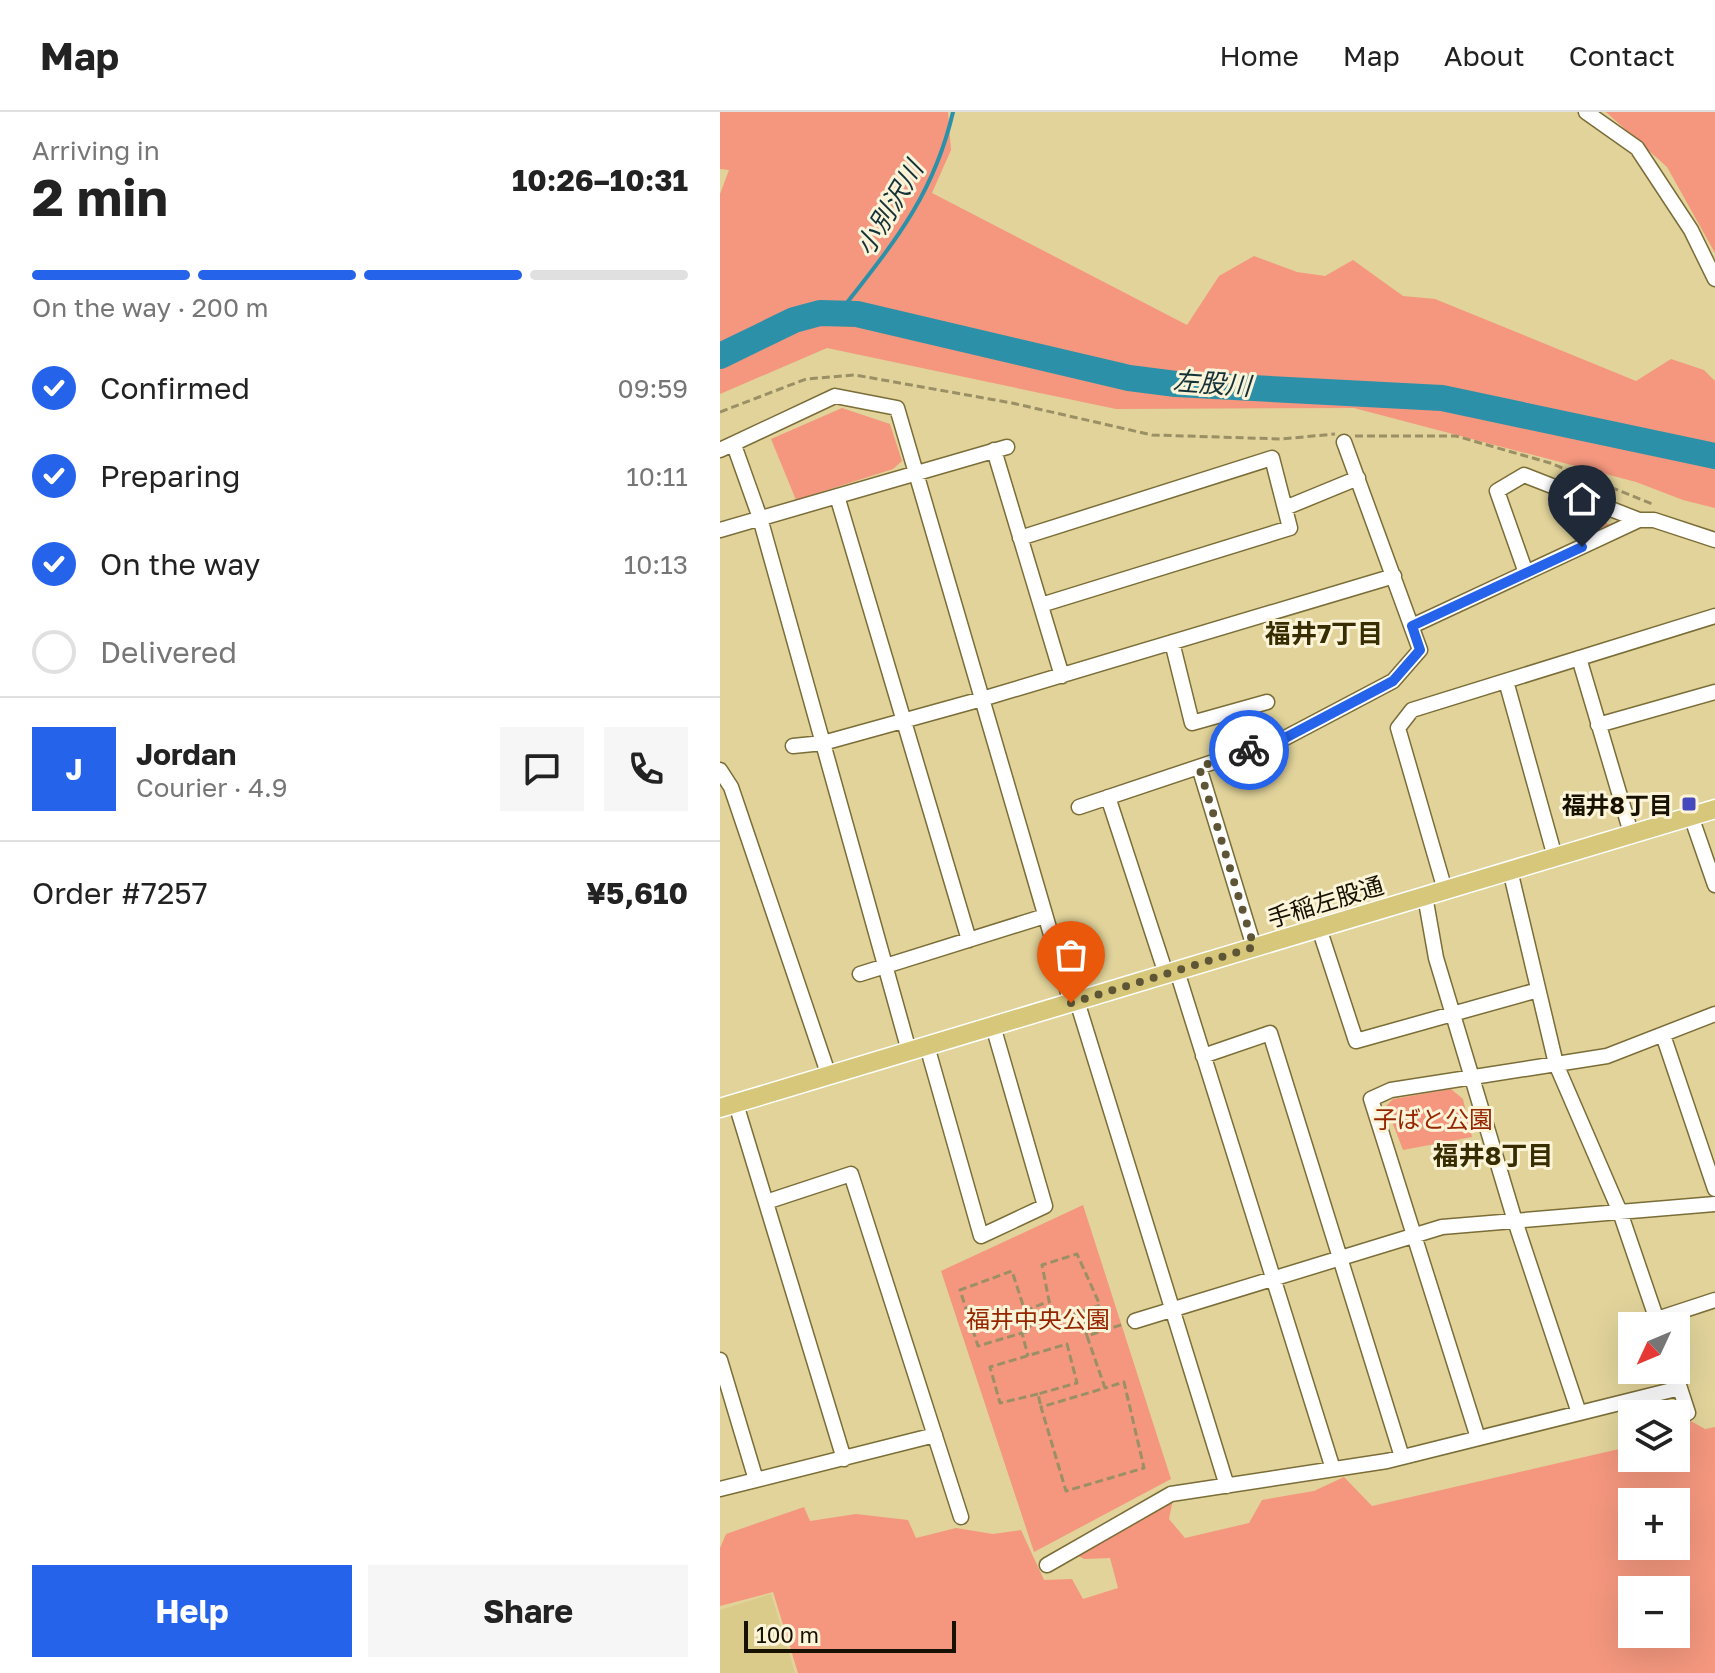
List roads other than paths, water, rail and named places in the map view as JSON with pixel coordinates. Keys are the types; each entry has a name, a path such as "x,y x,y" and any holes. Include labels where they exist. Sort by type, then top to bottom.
{"main road":[{"name":"手稲左股通","path":"728,1106 1715,809"}],"street":[{"path":"1586,112 1637,148 1691,230 1715,279"},
{"path":"909,1051 760,518 727,448 835,396 897,408 1045,916 1227,1486"},
{"path":"1079,807 1285,738 1393,681 1420,650 1344,437"},
{"path":"720,530 1000,448 1020,538 1062,676"},
{"path":"1020,538 1272,458 1290,528 1041,605"},
{"path":"1526,573 1497,491 1524,475 1639,520 1654,520 1715,540"},
{"path":"1285,508 1358,478"},
{"path":"837,496 969,940"},
{"path":"1412,626 1639,520"},
{"path":"793,746 823,743 982,699 1394,576"},
{"path":"1445,890 1398,728 1412,710 1715,616"},
{"path":"1172,642 1192,723 1267,702"},
{"path":"1579,658 1631,833"},
{"path":"1506,681 1555,857"},
{"path":"1598,725 1715,692"},
{"path":"1199,767 1254,947"},
{"path":"720,770 731,787 829,1076"},
{"path":"1108,797 1203,1056 1270,1279 1333,1469"},
{"path":"1691,816 1715,885"},
{"path":"1510,870 1556,1064 1620,1212 1654,1312"},
{"path":"1425,896 1436,958 1471,1076 1579,1413"},
{"path":"860,974 1045,916"},
{"path":"1319,928 1356,1041 1538,990"},
{"path":"1478,1438 1371,1099 1391,1090 1607,1056 1715,1014"},
{"path":"927,1046 981,1236 1045,1206 993,1026"},
{"path":"1203,1056 1270,1033 1402,1457"},
{"path":"1663,1035 1715,1189"},
{"path":"728,1106 766,1202 844,1459"},
{"path":"766,1202 851,1174 961,1517"},
{"path":"1135,1321 1442,1227 1715,1204"},
{"path":"1685,1312 1715,1300"},
{"path":"720,1360 756,1480"},
{"path":"1679,1384 1684,1400"},
{"path":"1047,1565 1171,1494 1402,1457 1680,1388"},
{"path":"720,1489 935,1435"}],"waterway":[{"name":"小別沢川","path":"839,313 893,243 922,196 953,112"},
{"name":"左股川","path":"720,356 794,320 820,313 857,314 1129,378 1176,384 1442,398 1715,456"}],"place":[{"name":"福井8丁目","path":"1689,804"}],"district":[{"name":"福井7丁目","path":"1324,633"},
{"name":"福井8丁目","path":"1493,1155"}],"park label":[{"name":"子ばと公園","path":"1433,1118"},
{"name":"福井中央公園","path":"1038,1318"}]}
